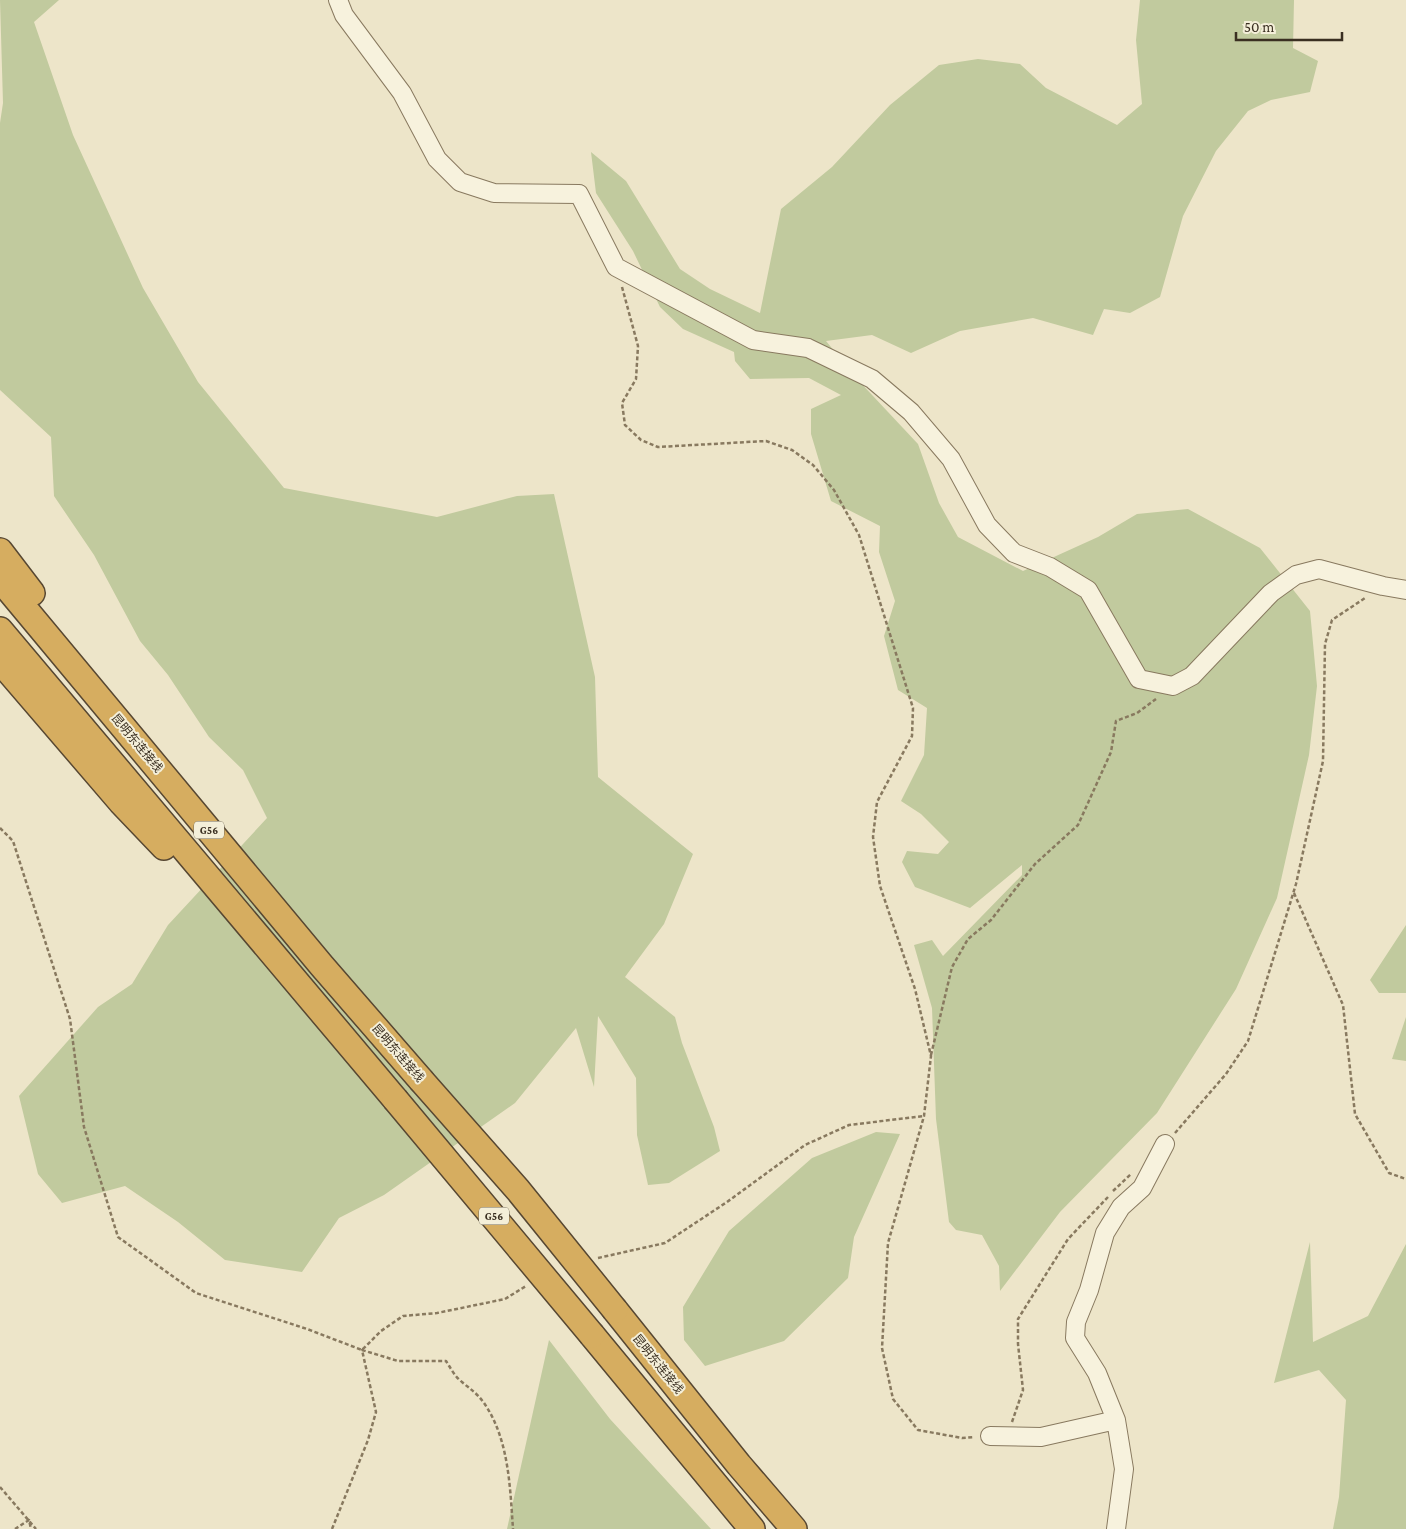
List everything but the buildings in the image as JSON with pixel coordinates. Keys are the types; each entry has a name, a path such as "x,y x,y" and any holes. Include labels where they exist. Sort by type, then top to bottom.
{"highway":[{"path":"0,551 148,736 200,813 249,878"},
{"name":"昆明东连接线","path":"0,579 249,878 421,1080 518,1190 739,1465 794,1529"},
{"name":"G56","path":"0,630 395,1099 752,1529"},
{"path":"0,661 146,829 248,928 304,991"},
{"path":"0,679 62,733"}],"street":[{"path":"338,0 344,15 402,93 437,159 460,182 494,193 580,194 616,267 753,340 808,348 872,379 911,412 951,459 987,525 1014,553 1050,567 1088,590 1139,679 1173,686 1192,676 1271,593 1296,575 1319,569 1382,586 1406,590"},
{"path":"1116,1529 1124,1470 1116,1420 1097,1373 1075,1338 1076,1322 1089,1290 1105,1233 1121,1207 1142,1188 1165,1144"},
{"path":"990,1436 1041,1437 1116,1420"}],"path":[{"path":"616,267 638,346 636,379 622,403 625,425 641,440 658,447 766,441 792,450 813,466 834,490 859,534 913,708 912,736 878,802 873,837 880,886 914,989 931,1056"},
{"path":"1165,1144 1226,1074 1248,1041 1294,892 1323,761 1325,644 1327,636 1332,620 1382,586"},
{"path":"1132,1173 1068,1238 1018,1319 1018,1344 1023,1390 1012,1423 990,1436 962,1438 918,1430 893,1399 882,1348 888,1243 924,1116 931,1056 952,967 968,939 991,920 1035,864 1078,825 1111,752 1116,721 1137,713 1173,686"},
{"path":"0,828 13,841 70,1019 84,1127 118,1237 196,1294 307,1328 362,1350 398,1361 446,1361 460,1381 474,1390 485,1404 499,1434 510,1478 513,1529"},
{"path":"1294,892 1343,1005 1355,1114 1389,1173 1406,1179"},
{"path":"589,1260 665,1243 727,1202 805,1145 849,1126 924,1116"},
{"path":"362,1350 381,1330 403,1316 437,1313 506,1299 529,1285"},
{"path":"332,1529 368,1440 376,1412 362,1350"},
{"path":"0,1487 36,1529"},
{"path":"16,1529 29,1520"},
{"path":"29,1520 31,1529"}],"green space":[{"path":"0,0 59,0 34,22 73,135 143,288 198,382 284,488 437,517 517,496 554,494 595,677 598,777 693,854 664,924 625,977 675,1017 682,1043 714,1127 720,1151 669,1183 648,1185 637,1135 636,1078 598,1016 594,1087 576,1028 515,1103 384,1195 339,1218 302,1272 225,1260 178,1222 125,1186 62,1203 38,1174 19,1096 98,1007 132,984 168,925 267,818 243,770 209,737 168,675 140,641 94,555 54,496 51,437 0,390 0,123 3,103"},
{"path":"1140,0 1294,0 1293,48 1318,61 1310,92 1271,100 1248,111 1216,151 1183,216 1160,297 1130,313 1104,309 1093,335 1033,318 960,331 911,353 872,335 826,341 858,380 918,444 939,503 958,537 1023,571 1098,537 1137,514 1188,509 1260,548 1310,611 1317,686 1309,755 1277,898 1236,989 1157,1113 1060,1212 1000,1291 999,1266 982,1235 956,1230 949,1222 936,1119 932,1008 914,945 932,940 943,956 1022,875 1022,865 970,908 915,887 902,862 907,851 938,854 949,842 921,814 901,801 924,755 927,708 898,690 884,636 895,601 879,552 880,526 831,501 811,434 811,409 841,395 809,378 750,379 735,361 734,352 683,329 660,307 633,251 596,193 591,152 626,181 680,269 710,289 760,313 781,209 832,167 890,105 939,65 978,59 1020,64 1046,88 1117,125 1142,104 1136,40"},
{"path":"1406,925 1406,993 1379,993 1370,980"},
{"path":"1406,1017 1406,1061 1392,1059"},
{"path":"876,1132 900,1134 854,1237 848,1278 784,1341 705,1366 684,1340 683,1307 729,1231 812,1158"},
{"path":"1310,1242 1313,1342 1368,1316 1406,1244 1406,1529 1333,1529 1339,1497 1346,1400 1319,1370 1274,1383"},
{"path":"549,1340 610,1419 711,1529 507,1529"}]}
